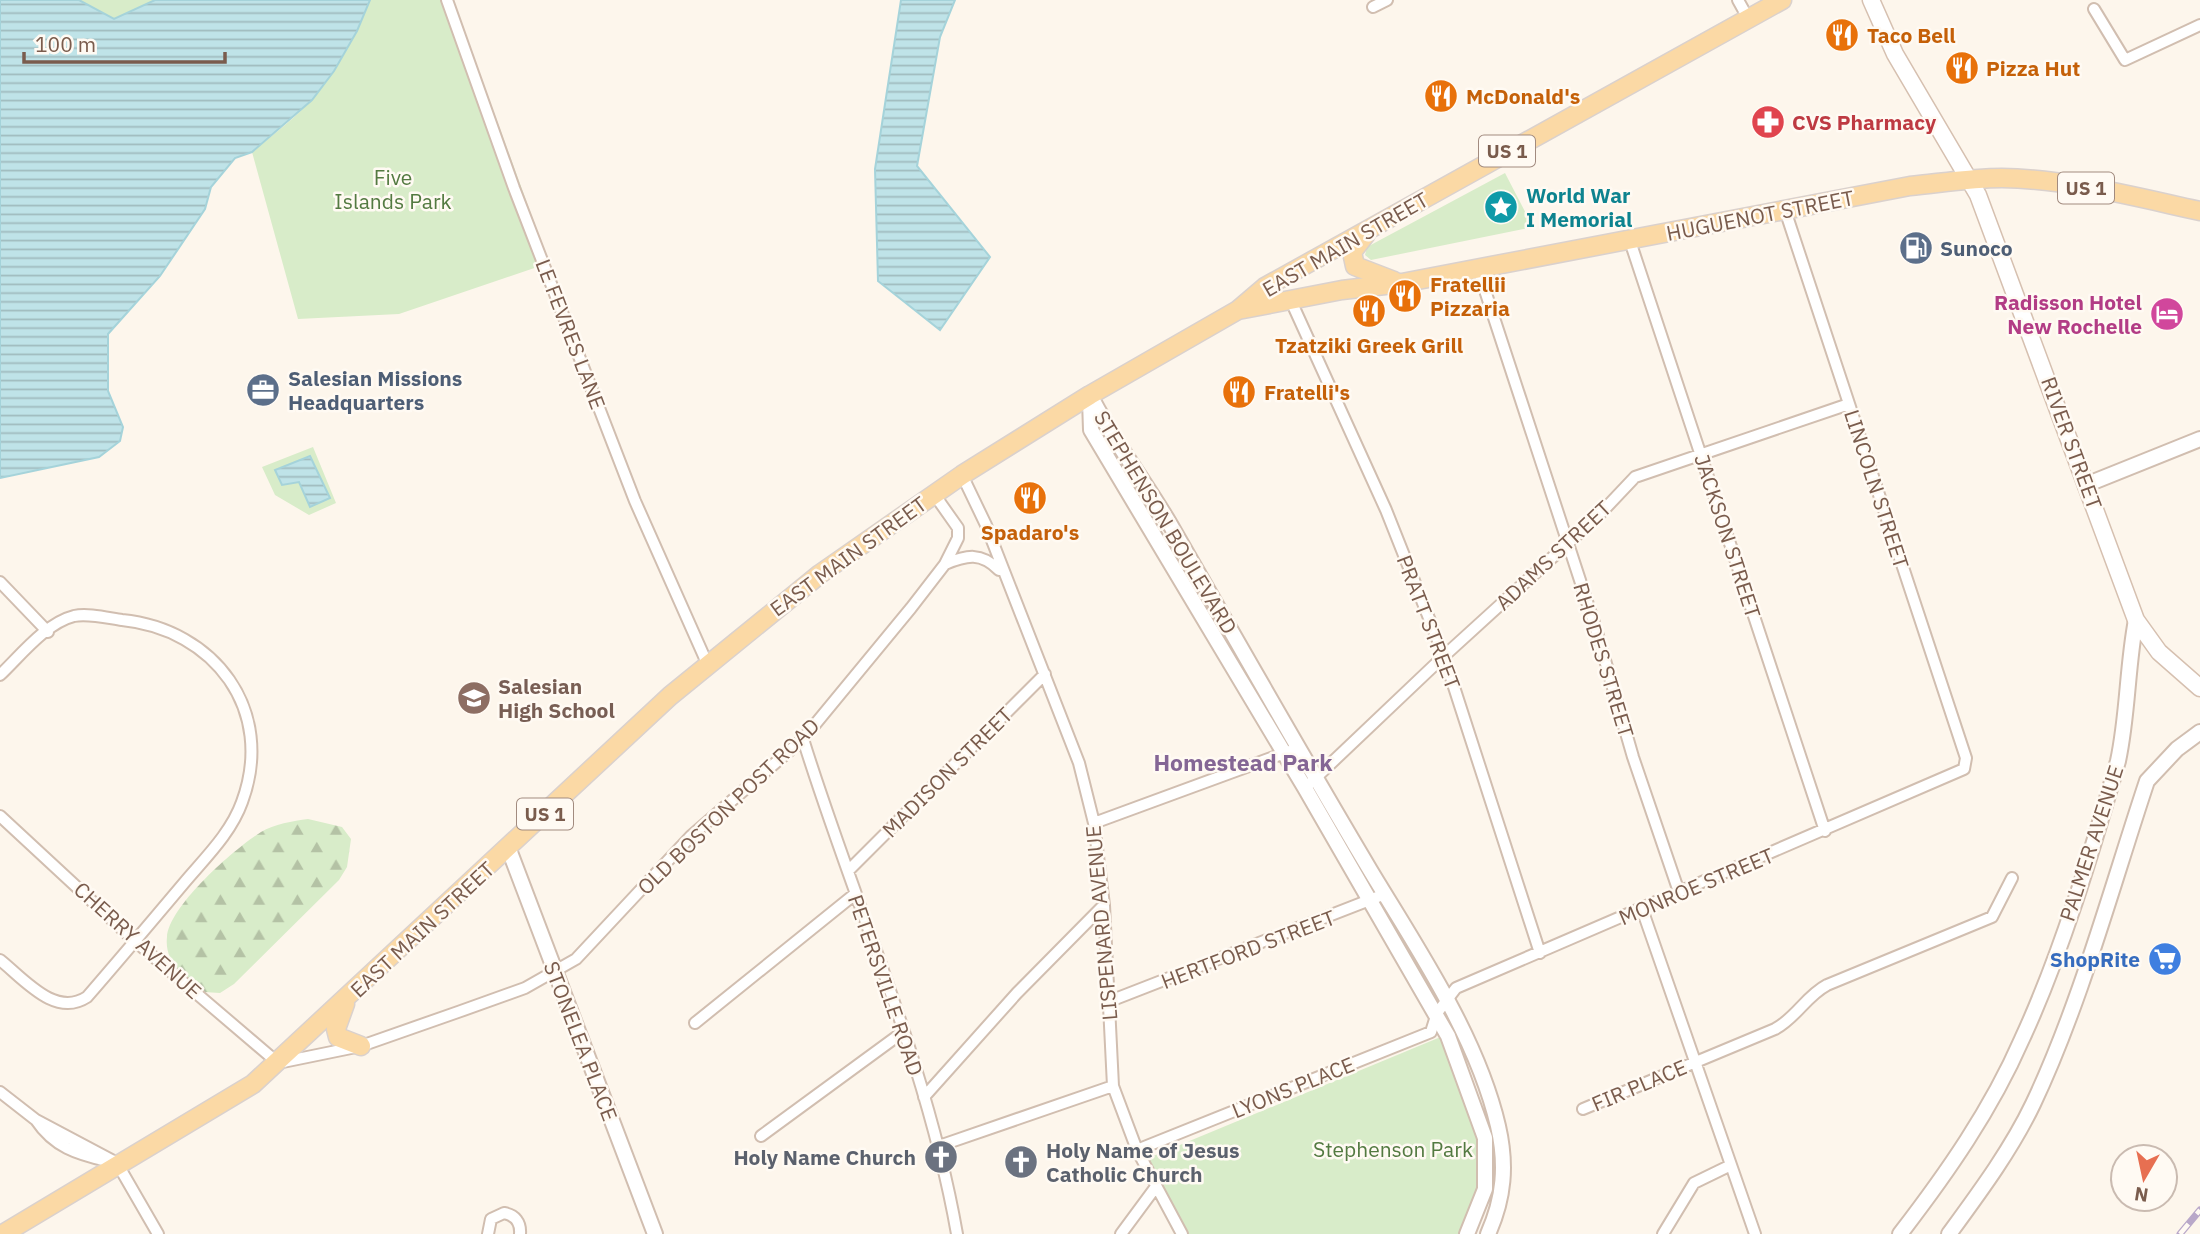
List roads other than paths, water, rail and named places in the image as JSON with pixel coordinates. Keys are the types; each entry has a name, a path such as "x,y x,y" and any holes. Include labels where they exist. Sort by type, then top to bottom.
{"main road":[{"name":"EAST MAIN STREET","path":"3,1234 117,1163 213,1110 253,1084 707,663 820,574 934,494 1090,395 1238,310 1265,287 1782,0"},
{"name":"RIVER STREET","path":"1871,0 1914,87 1971,179 2088,484 2136,620 2159,652 2200,688"},
{"name":"HUGUENOT STREET","path":"1238,310 1630,241 1910,186 1971,179 2002,178 2060,183 2200,211"},
{"path":"1374,226 1356,244 1352,252 1355,266 1402,283"},
{"path":"349,997 336,1030 342,1041 360,1046"}],"street":[{"name":"LE FEVRES LANE","path":"447,0 514,188 635,501 707,663"},
{"path":"1373,7 1387,0"},
{"path":"1738,0 1748,19"},
{"path":"2094,9 2125,60 2200,25"},
{"name":"LINCOLN STREET","path":"1785,209 1966,758 1964,769"},
{"name":"JACKSON STREET","path":"1630,241 1825,831"},
{"name":"RHODES STREET","path":"1478,269 1596,629 1633,757 1679,892"},
{"name":"PRATT STREET","path":"1291,301 1385,510 1444,656 1540,953"},
{"name":"STEPHENSON BOULEVARD","path":"1090,395 1104,423 1166,517 1299,748 1310,783 1370,902 1437,1013 1485,1138 1485,1189 1466,1234"},
{"name":"STEPHENSON BOULEVARD","path":"1090,395 1091,430 1284,753 1310,783 1385,894 1446,1000 1466,1043 1497,1124 1504,1185 1500,1208 1488,1234"},
{"name":"ADAMS STREET","path":"1310,783 1600,514 1635,477 1849,404"},
{"path":"2088,484 2200,439"},
{"name":"LISPENARD AVENUE","path":"962,475 986,525 1001,571 1079,763 1094,823 1104,905 1113,1086 1137,1150 1182,1234"},
{"name":"OLD BOSTON POST ROAD","path":"278,1063 360,1046 525,988 555,974 576,959 691,836 803,739 945,564 958,538 958,528 934,494"},
{"path":"945,564 974,555 991,562 1001,571"},
{"path":"0,582 48,632"},
{"path":"0,675 61,621 78,615 131,621 168,630 189,640 219,664 236,691 253,744 242,803 222,838 87,997 69,1006 49,999 0,960"},
{"name":"PALMER AVENUE","path":"1900,1234 1977,1126 2022,1039 2040,996 2118,761 2124,732 2129,655 2136,620"},
{"name":"MADISON STREET","path":"849,870 1045,674"},
{"name":"PALMER AVENUE","path":"1949,1234 2006,1153 2047,1072 2147,781 2177,749 2200,732"},
{"name":"PETERSVILLE ROAD","path":"803,739 924,1097 939,1146 957,1234"},
{"path":"1094,823 1299,748"},
{"name":"MONROE STREET","path":"1437,1013 1455,988 1964,769"},
{"name":"CHERRY AVENUE","path":"0,816 135,941 278,1063"},
{"name":"STONELEA PLACE","path":"508,848 655,1234"},
{"name":"FIR PLACE","path":"1583,1109 1786,1023 1814,992 1827,985 1992,917 2012,878"},
{"path":"695,1023 855,894"},
{"name":"HERTFORD STREET","path":"1110,1001 1385,894"},
{"path":"924,1097 1017,993 1104,905"},
{"path":"1642,909 1755,1234"},
{"name":"LYONS PLACE","path":"1137,1150 1431,1032 1437,1013"},
{"path":"761,1136 903,1032"},
{"path":"939,1146 1113,1086"},
{"path":"0,1092 36,1120 117,1163 158,1234"},
{"path":"1663,1234 1694,1183 1731,1165"},
{"path":"1121,1234 1155,1188"},
{"path":"488,1234 491,1219 503,1213 515,1217 520,1224 520,1234"}],"water":[{"path":"0,0 79,0 114,19 155,0 370,0 357,31 334,71 312,100 252,152 235,158 211,187 205,209 160,276 108,334 108,391 123,427 120,441 99,457 0,478"},
{"path":"901,0 955,0 940,37 917,166 990,257 940,330 878,281 875,169"},
{"path":"310,456 330,498 310,507 299,482 282,485 275,470"}],"railway":[{"path":"2180,1234 2200,1210"}],"place":[{"name":"Taco Bell","path":"1842,35"},
{"name":"Pizza Hut","path":"1962,68"},
{"name":"McDonald's","path":"1441,96"},
{"name":"CVS Pharmacy","path":"1768,122"},
{"name":"World War I Memorial","path":"1501,207"},
{"name":"Sunoco","path":"1916,248"},
{"name":"Fratellii Pizzaria","path":"1405,296"},
{"name":"Tzatziki Greek Grill","path":"1369,311"},
{"name":"Radisson Hotel New Rochelle","path":"2167,314"},
{"name":"Salesian Missions Headquarters","path":"263,390"},
{"name":"Fratelli's","path":"1239,392"},
{"name":"Spadaro's","path":"1030,498"},
{"name":"Salesian High School","path":"474,698"},
{"name":"ShopRite","path":"2165,959"},
{"name":"Holy Name Church","path":"941,1157"},
{"name":"Holy Name of Jesus Catholic Church","path":"1021,1162"}],"district":[{"name":"Homestead Park","path":"1243,762"}],"park label":[{"name":"Five Islands Park","path":"393,189"},
{"name":"Stephenson Park","path":"1393,1149"}]}
